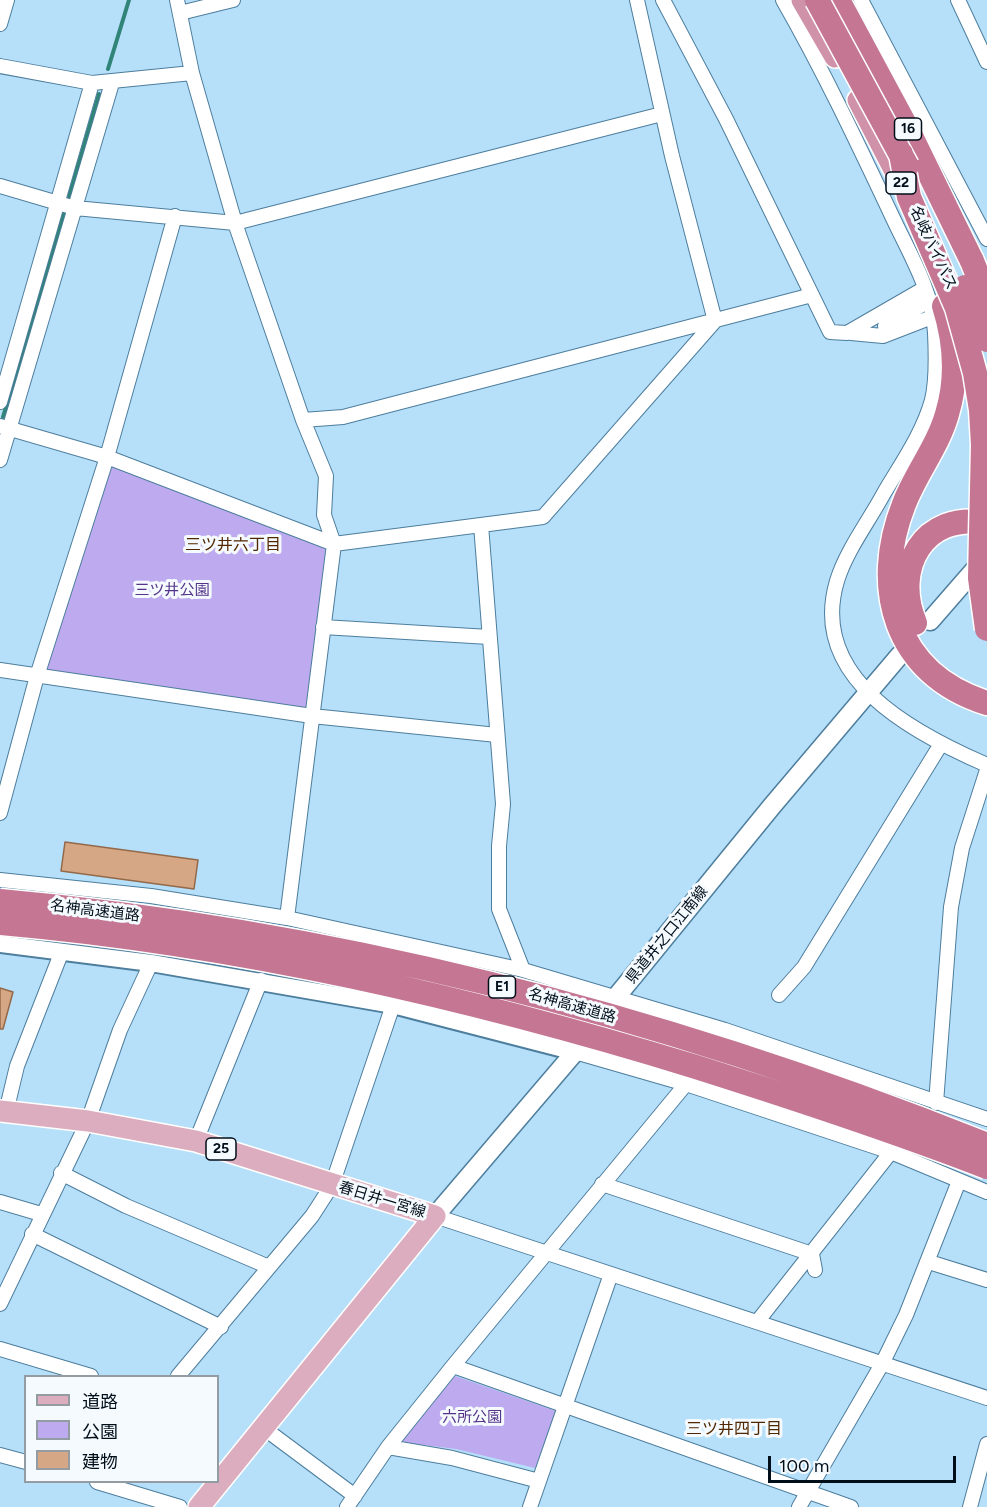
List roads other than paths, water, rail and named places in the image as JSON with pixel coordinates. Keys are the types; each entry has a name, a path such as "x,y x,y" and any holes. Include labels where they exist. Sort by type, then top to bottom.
{"highway":[{"name":"名岐バイパス","path":"802,0 837,59 917,214 963,310 987,373"},
{"name":"16","path":"817,0 901,154 941,233 987,340"},
{"name":"16","path":"840,0 982,270 987,298"},
{"path":"901,154 909,197 957,308 975,373 981,410 982,445 980,578 987,629"},
{"path":"917,214 953,334 954,381 948,413 936,443 905,501 892,536 888,568 889,588 903,635 914,653 932,672 982,694"},
{"path":"982,270 987,288"},
{"path":"982,694 936,657 917,627 909,609 906,587 912,561 922,542 930,535 960,522 987,523"},
{"name":"名神高速道路","path":"0,901 162,920 274,938 377,958 534,995 688,1039 953,1131 987,1145"},
{"name":"名神高速道路","path":"0,923 160,941 258,957 475,1003 571,1028 782,1094 987,1167"},
{"path":"953,1131 976,1133 987,1137"}],"main road":[{"path":"930,621 987,555"},
{"name":"県道井之口江南線","path":"435,1216 575,1052 617,996 900,655"},
{"name":"春日井一宮線","path":"3,1111 88,1121 196,1142 435,1216 200,1507"}],"street":[{"path":"0,24 7,0"},
{"path":"233,0 178,7 192,73 235,223 303,420 326,476 324,515 334,544 286,918"},
{"path":"637,0 662,114 715,321"},
{"path":"663,0 726,119 830,332 883,336 933,317"},
{"path":"783,0 827,78 925,288 933,317 935,376 932,400 918,434 842,569 833,606 832,633 838,653 868,691 918,732 987,765"},
{"path":"861,0 987,239"},
{"path":"958,0 987,62"},
{"path":"0,66 92,83 112,83 192,73"},
{"path":"0,402 92,83"},
{"path":"0,460 5,427 112,83"},
{"path":"0,186 75,208 235,223 662,114"},
{"path":"0,813 37,675 107,457 175,216"},
{"path":"847,333 925,288"},
{"path":"303,420 343,417 812,295"},
{"path":"867,333 879,330 922,305"},
{"path":"5,427 107,457 334,544 543,517 715,321"},
{"path":"481,525 503,804 499,846 499,909 523,970"},
{"path":"323,627 489,637"},
{"path":"0,670 312,716 497,735"},
{"path":"779,995 804,967 940,744"},
{"path":"936,1103 951,907 962,848 987,770"},
{"path":"0,880 151,896 286,918 523,970 617,996 987,1119"},
{"path":"0,944 151,963 261,980 393,1005 575,1052 686,1084 891,1152 987,1192"},
{"path":"3,1111 62,951"},
{"path":"0,1304 41,1214 88,1121 120,1030 151,963"},
{"path":"196,1142 261,980"},
{"path":"180,1375 312,1216 332,1185 393,1005"},
{"path":"265,1429 351,1502 388,1447 686,1084"},
{"path":"758,1322 891,1152"},
{"path":"61,1173 126,1206 269,1267"},
{"path":"799,1507 882,1364 929,1262 959,1181"},
{"path":"602,1184 812,1254"},
{"path":"0,1202 41,1214"},
{"path":"435,1216 987,1398"},
{"path":"32,1234 220,1326"},
{"path":"812,1254 815,1270"},
{"path":"929,1262 987,1281"},
{"path":"530,1507 612,1274"},
{"path":"0,1349 84,1375"},
{"path":"453,1366 851,1507"},
{"path":"969,1507 987,1444"},
{"path":"388,1447 452,1458 539,1480"},
{"path":"0,1455 24,1461"},
{"path":"100,1483 180,1507"}],"waterway":[{"path":"108,69 129,0"},
{"path":"69,197 99,94"},
{"path":"3,417 64,214"}],"district":[{"name":"三ツ井六丁目","path":"233,545"},
{"name":"三ツ井四丁目","path":"734,1429"}],"park label":[{"name":"三ツ井公園","path":"172,591"},
{"name":"六所公園","path":"472,1418"}]}
